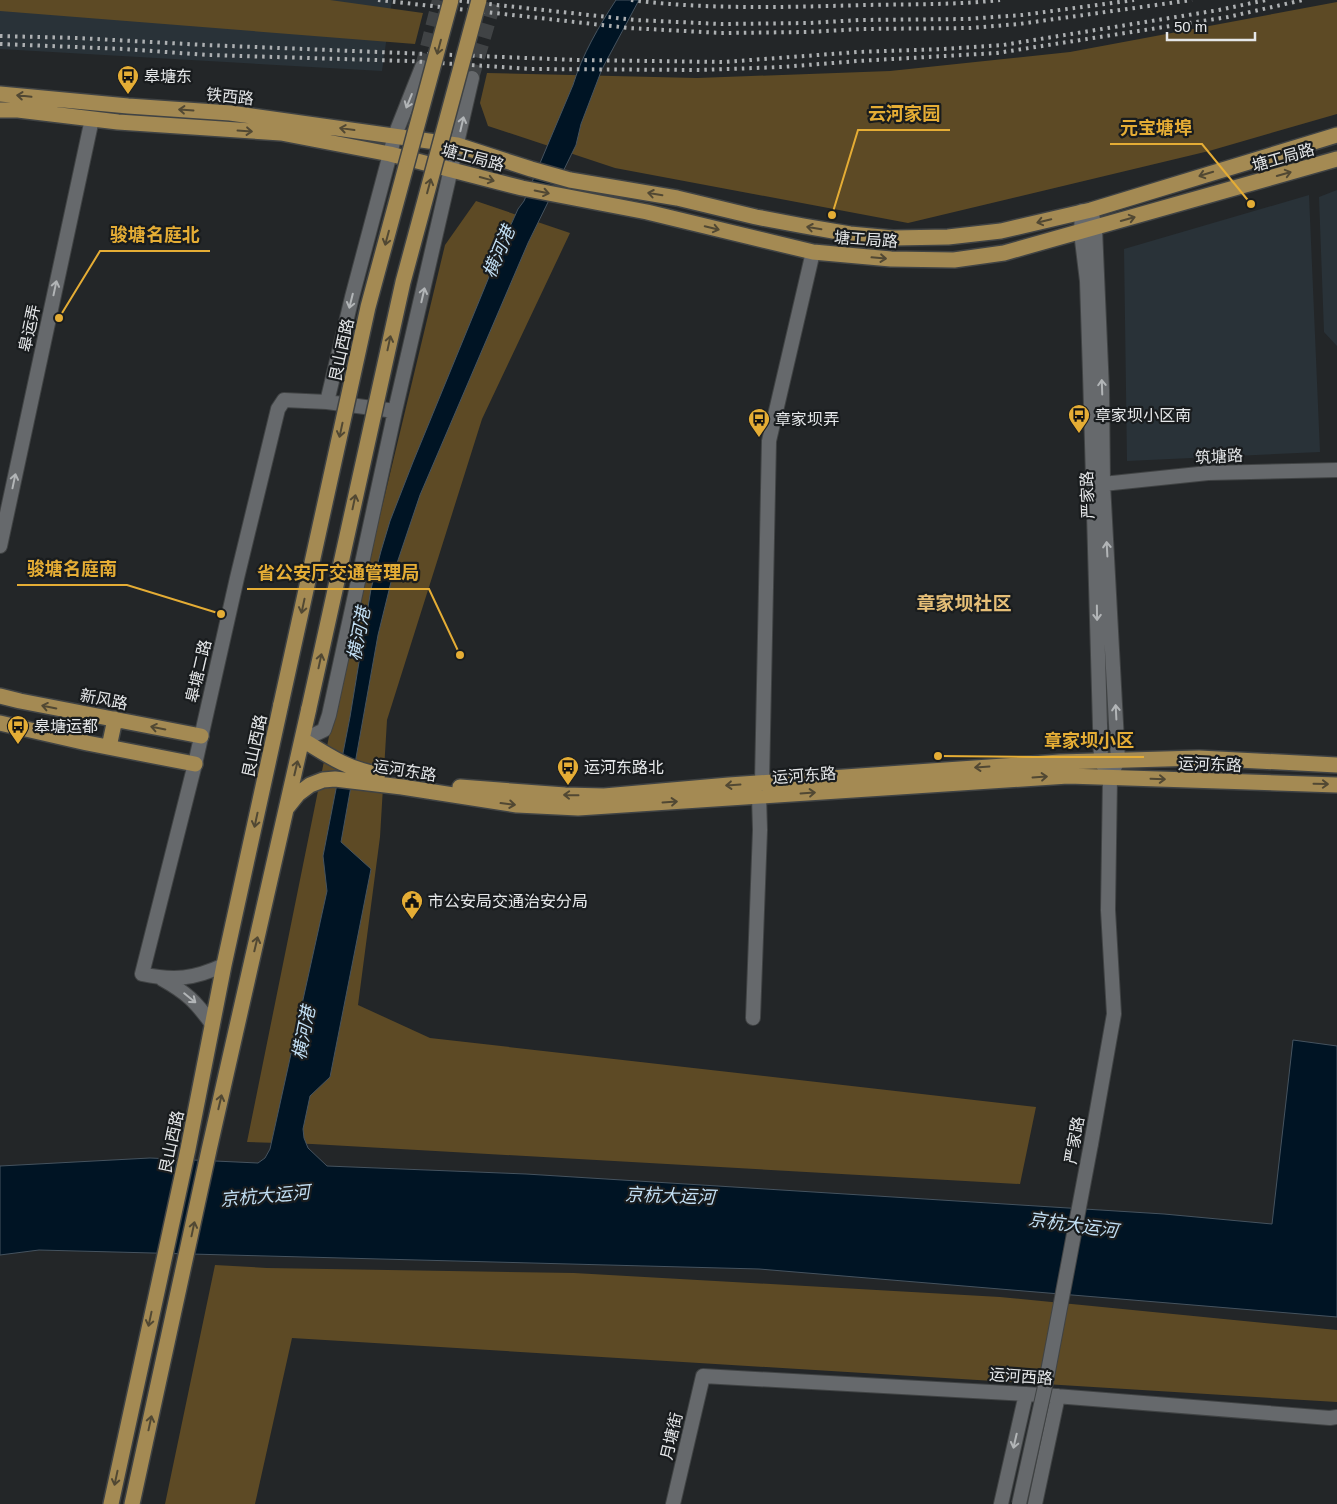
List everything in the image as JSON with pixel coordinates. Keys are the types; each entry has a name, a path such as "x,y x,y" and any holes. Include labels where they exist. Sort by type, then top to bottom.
{"main road":[{"name":"艮山西路","path":"111,1504 188,1149 224,965 368,306 451,0"},
{"path":"132,1504 209,1150 303,740 403,282 479,0"},
{"name":"铁西路","path":"0,94 230,113 395,135"},
{"name":"铁西路","path":"0,110 18,110 128,123 280,133 390,154"},
{"name":"塘工局路","path":"395,135 457,145 570,180 676,198 804,226 850,234 894,238 948,237 1001,232 1086,210 1337,135"},
{"name":"塘工局路","path":"390,154 522,188 647,212 813,252 891,259 954,260 1004,254 1337,159"},
{"name":"新风路","path":"0,696 201,736"},
{"path":"109,747 114,719"},
{"path":"0,723 195,764"},
{"name":"运河东路","path":"303,740 359,776"},
{"name":"运河东路","path":"761,789 1060,762 1199,758 1337,765"},
{"name":"运河东路","path":"286,809 298,794 310,785 323,780 359,776 475,789 565,796 604,796 1068,776 1337,784"},
{"path":"140,1470 143,1490 140,1504"}],"street":[{"name":"艮山西路","path":"327,402 352,297 395,135 422,67"},
{"path":"303,740 324,730 328,715 395,411 472,78"},
{"name":"皋运弄","path":"0,546 92,119"},
{"name":"严家路","path":"1019,1504 1046,1382 1114,1014 1108,910 1110,777 1118,760 1103,484 1102,390 1097,298 1086,210"},
{"name":"严家路","path":"1088,230 1087,281 1101,761 1110,777"},
{"path":"753,1018 760,830 769,441 813,252"},
{"name":"皋塘二路","path":"162,978 142,974 195,764 278,409 284,400 327,402"},
{"path":"327,402 395,411"},
{"name":"筑塘路","path":"1103,484 1208,472 1337,470"},
{"path":"162,978 186,978 204,975 224,965"},
{"path":"162,978 196,1002 212,1024"},
{"name":"运河西路","path":"703,1376 1058,1396 1330,1418 1337,1416"},
{"name":"月塘街","path":"673,1504 703,1376"},
{"path":"1001,1504 1026,1394"},
{"path":"1035,1504 1058,1396"}],"shaded area":[{"path":"0,0 392,0 382,71 0,49"},
{"path":"0,0 330,0 423,13 415,44 0,11"},
{"path":"1337,2 1337,114 1209,151 908,223 615,168 488,126 480,103 487,73 697,78 890,71 1070,52"},
{"path":"1337,190 1337,346 1324,332 1319,197"},
{"path":"1309,195 1320,452 1127,461 1124,249"},
{"path":"476,201 570,233 482,419 387,720 380,837 358,1005 430,1038 1036,1107 1020,1184 312,1144 247,1142 340,682 445,245"},
{"path":"215,1265 267,1268 574,1273 1000,1297 1337,1330 1337,1402 292,1338 255,1504 165,1504"}],"water":[{"path":"616,0 639,0 602,69 581,124 576,145 528,243 420,495 392,578 378,635 341,842 371,869 330,1077 310,1096 303,1129 308,1148 327,1166 526,1174 1164,1214 1272,1224 1293,1040 1337,1046 1337,1317 759,1269 39,1250 0,1255 0,1166 150,1158 258,1163 265,1158 270,1149 327,891 323,856 350,717 371,589 390,521 505,238 518,209 524,201 586,52"}],"tunnel":[{"path":"422,67 439,0"},
{"path":"472,78 495,0"}],"railway":[{"path":"378,0 629,28 721,33 970,28 1019,24 1192,0"},
{"path":"452,0 635,20 721,24 967,19 1022,15 1134,0"},
{"path":"631,0 749,7 934,4 1000,0"},
{"path":"0,36 577,60 724,62 858,52 1003,45 1219,10 1266,0"},
{"path":"0,44 124,49 208,55 409,61 531,69 700,70 782,67 997,53 1228,17 1303,0"}],"place":[{"name":"皋塘东","path":"128,95"},
{"name":"元宝塘埠","path":"1251,204"},
{"name":"云河家园","path":"832,215"},
{"name":"骏塘名庭北","path":"59,318"},
{"name":"章家坝小区南","path":"1079,434"},
{"name":"章家坝弄","path":"759,438"},
{"name":"骏塘名庭南","path":"221,614"},
{"name":"省公安厅交通管理局","path":"460,655"},
{"name":"皋塘运都","path":"18,745"},
{"name":"章家坝小区","path":"938,756"},
{"name":"运河东路北","path":"568,786"},
{"name":"市公安局交通治安分局","path":"412,920"}],"district":[{"name":"章家坝社区","path":"964,603"}],"water label":[{"name":"横河港","path":"499,252"},
{"name":"横河港","path":"359,634"},
{"name":"横河港","path":"304,1033"},
{"name":"京杭大运河","path":"265,1196"},
{"name":"京杭大运河","path":"670,1196"},
{"name":"京杭大运河","path":"1073,1225"}]}
